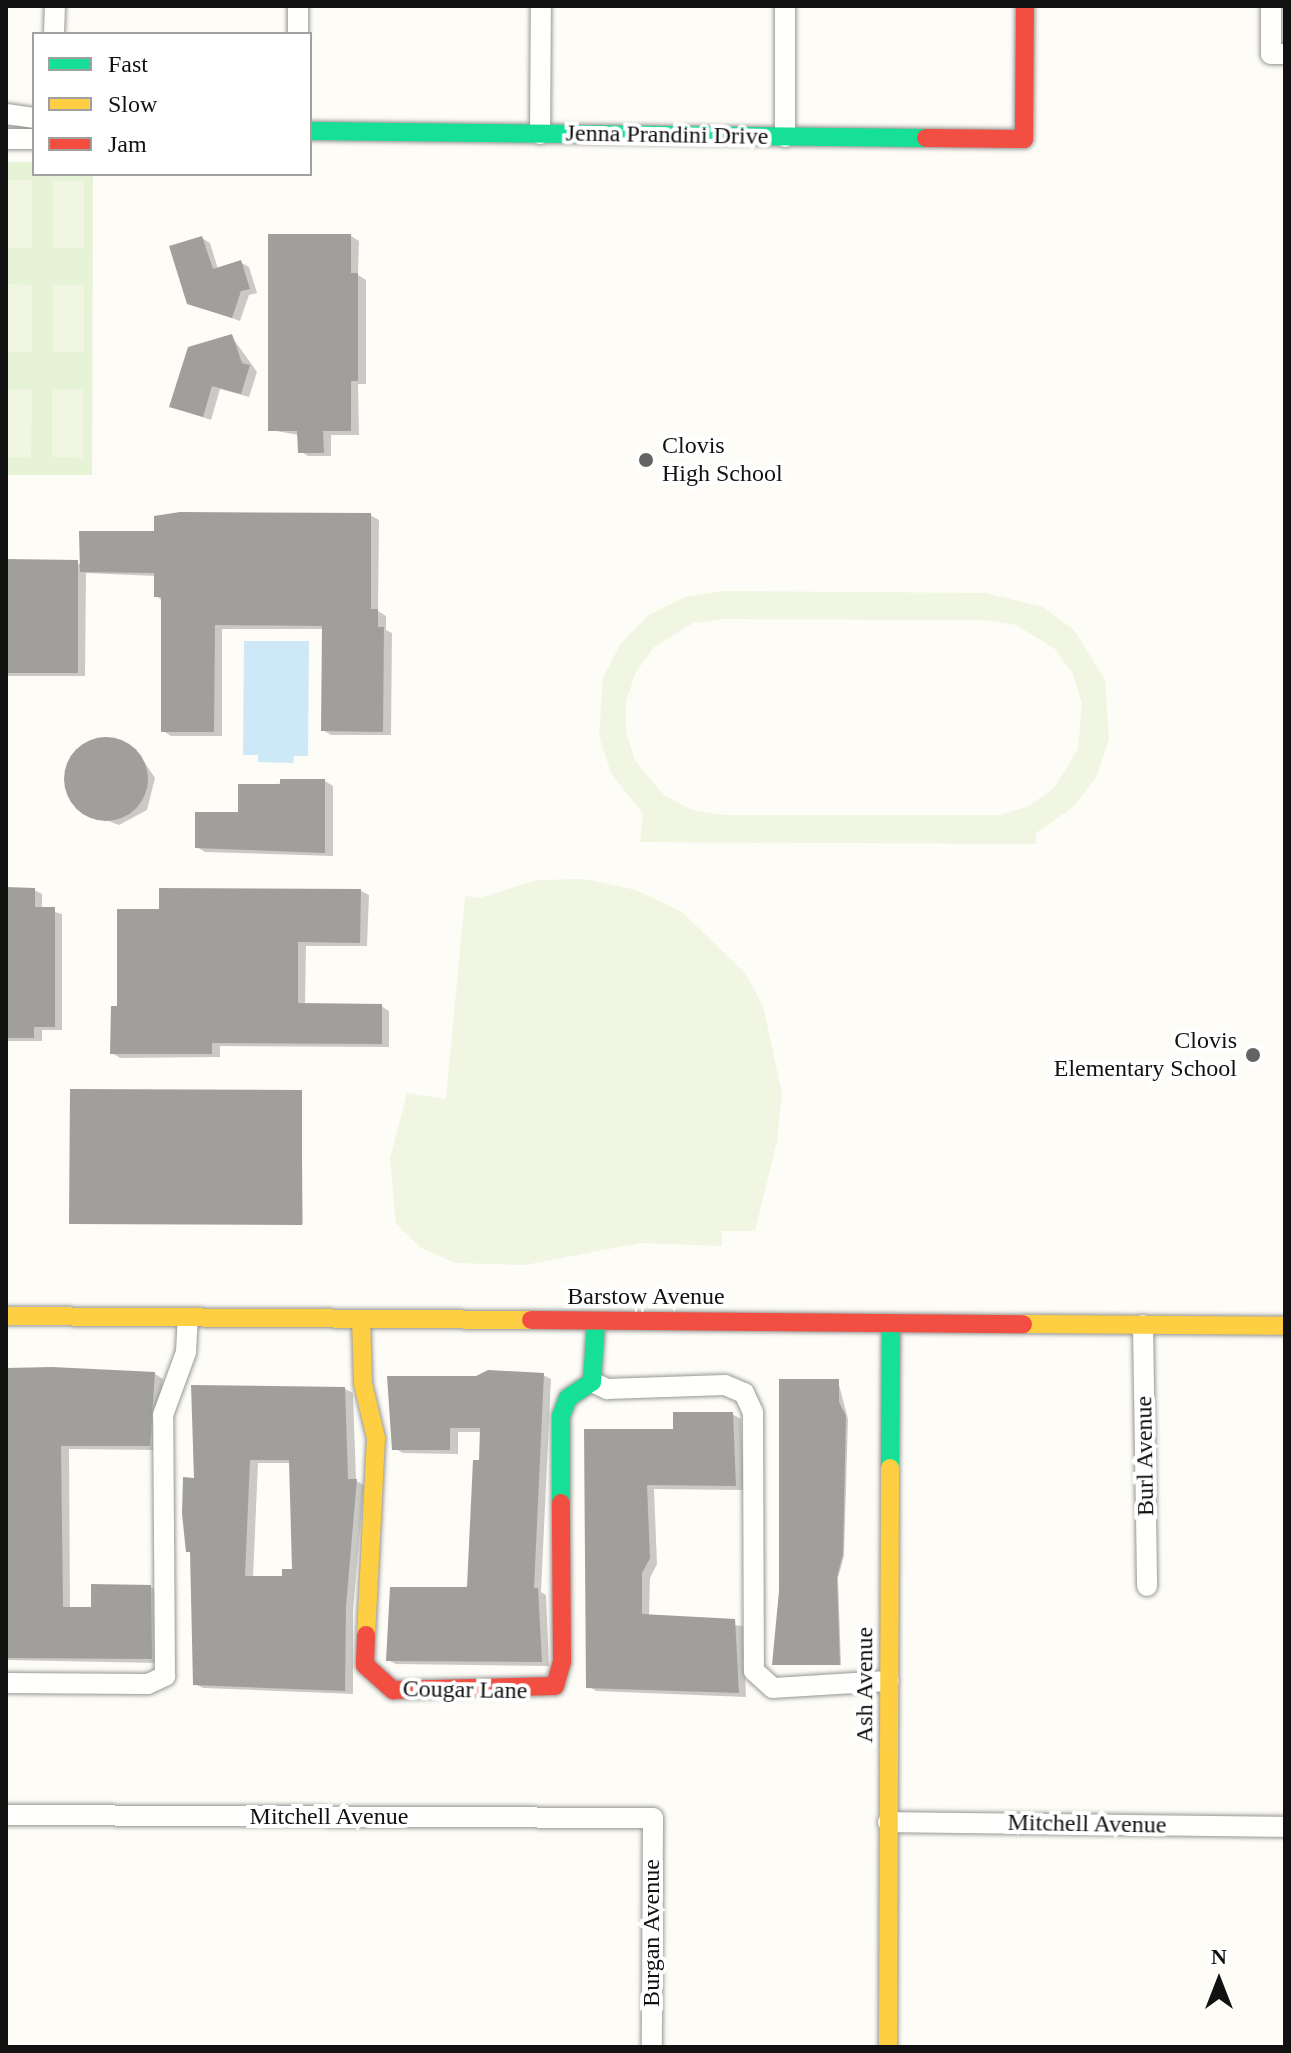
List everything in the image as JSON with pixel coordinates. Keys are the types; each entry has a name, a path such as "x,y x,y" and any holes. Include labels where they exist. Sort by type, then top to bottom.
{"street":[{"path":"54,32 55,6"},
{"path":"298,6 298,32"},
{"path":"540,134 541,6"},
{"path":"785,6 785,137"},
{"name":"Jenna Prandini Drive","path":"312,131 1024,139 1025,6"},
{"path":"1271,6 1278,54"},
{"path":"6,114 32,118"},
{"path":"6,139 32,139"},
{"name":"Barstow Avenue","path":"6,1316 1285,1326"},
{"path":"6,1683 148,1684 165,1676 163,1415 186,1352 188,1318"},
{"name":"Cougar Lane","path":"361,1319 363,1384 376,1438 365,1665 393,1690 555,1686 562,1662 561,1416 568,1398 592,1382"},
{"path":"596,1321 592,1382 607,1389 725,1385 744,1393 753,1412 754,1671 773,1688 889,1681"},
{"name":"Ash Avenue","path":"888,2047 891,1323"},
{"name":"Burl Avenue","path":"1143,1325 1147,1586"},
{"name":"Mitchell Avenue","path":"6,1815 653,1818"},
{"name":"Burgan Avenue","path":"652,2047 653,1818"},
{"name":"Mitchell Avenue","path":"888,1822 1285,1827"}],"green space":[{"path":"6,162 32,162 32,176 93,176 92,475 6,475"},
{"path":"6,180 32,180 32,248 6,248"},
{"path":"53,181 84,181 84,248 53,248"},
{"path":"6,284 32,285 32,352 6,352"},
{"path":"53,285 84,285 84,352 53,352"},
{"path":"6,390 32,390 31,458 6,457"},
{"path":"52,390 83,390 83,458 52,457"},
{"path":"724,591 985,593 1043,607 1074,630 1105,680 1109,739 1097,776 1073,807 1036,833 1036,844 640,842 643,814 611,773 599,736 603,678 621,643 649,615 685,597","holes":["723,619 985,620 1016,625 1055,649 1073,674 1082,704 1078,749 1054,788 1029,806 1000,815 723,815 692,810 665,796 635,761 626,731 626,701 636,672 654,647 693,623"]},
{"path":"584,879 636,890 682,912 745,973 763,1006 782,1093 777,1141 755,1231 722,1231 722,1246 640,1243 525,1265 455,1263 421,1248 396,1224 390,1159 407,1093 446,1099 465,896 479,898 538,880"}],"water":[{"path":"244,641 309,641 308,756 294,756 293,763 258,762 258,755 243,755"}],"building":[{"path":"268,234 351,234 351,273 358,273 358,381 351,381 351,431 323,431 324,453 298,453 297,431 268,431"},
{"path":"202,236 213,269 241,260 250,289 241,291 232,318 187,304 169,246"},
{"path":"232,334 242,363 250,365 241,394 212,386 203,417 169,407 188,347"},
{"path":"180,512 371,513 371,609 378,609 378,627 384,627 383,732 321,731 322,626 215,625 214,732 161,732 161,597 154,597 154,573 80,572 79,531 154,531 154,516"},
{"path":"6,559 78,560 78,673 6,673"},
{"path":"98,737 114,737 130,744 141,755 148,779 145,795 136,809 114,821 98,821 82,814 71,803 64,787 64,771 71,755 82,744"},
{"path":"280,779 325,779 325,853 195,848 195,812 238,812 238,784 280,784"},
{"path":"6,887 35,888 35,907 55,907 55,1027 34,1027 34,1038 6,1038"},
{"path":"159,888 361,889 360,943 298,942 298,1003 382,1004 382,1044 212,1043 212,1054 110,1054 111,1006 117,1006 117,909 159,909"},
{"path":"70,1089 302,1090 302,1225 69,1224"},
{"path":"6,1368 155,1372 150,1446 61,1446 63,1607 91,1607 91,1584 151,1585 152,1659 6,1658"},
{"path":"488,1370 544,1373 534,1588 538,1588 542,1662 386,1661 390,1587 467,1587 473,1460 479,1460 480,1428 450,1428 450,1450 392,1450 387,1376 476,1376"},
{"path":"779,1379 839,1379 839,1402 846,1416 843,1554 837,1577 840,1665 772,1665 779,1591"},
{"path":"191,1385 345,1387 348,1479 357,1479 346,1606 345,1691 193,1685 190,1552 186,1552 182,1514 183,1477 194,1478","holes":["250,1460 289,1460 292,1569 282,1569 282,1576 245,1576"]},
{"path":"673,1412 733,1412 736,1486 647,1485 650,1558 642,1573 642,1614 735,1619 739,1693 586,1688 584,1429 673,1429"}],"traffic: fast":[{"path":"312,131 926,138"},
{"path":"561,1503 561,1416 568,1398 592,1382 596,1321"},
{"path":"890,1468 891,1323"}],"traffic: slow":[{"path":"6,1316 531,1320"},
{"path":"361,1319 363,1384 376,1438 366,1635"},
{"path":"1023,1324 1285,1326"},
{"path":"888,2047 890,1468"}],"traffic: jam":[{"path":"926,138 1024,139 1025,6"},
{"path":"531,1320 1023,1324"},
{"path":"366,1635 365,1665 393,1690 555,1686 562,1662 561,1503"}],"place":[{"name":"Clovis High School","path":"646,460"},
{"name":"Clovis Elementary School","path":"1253,1055"}]}
